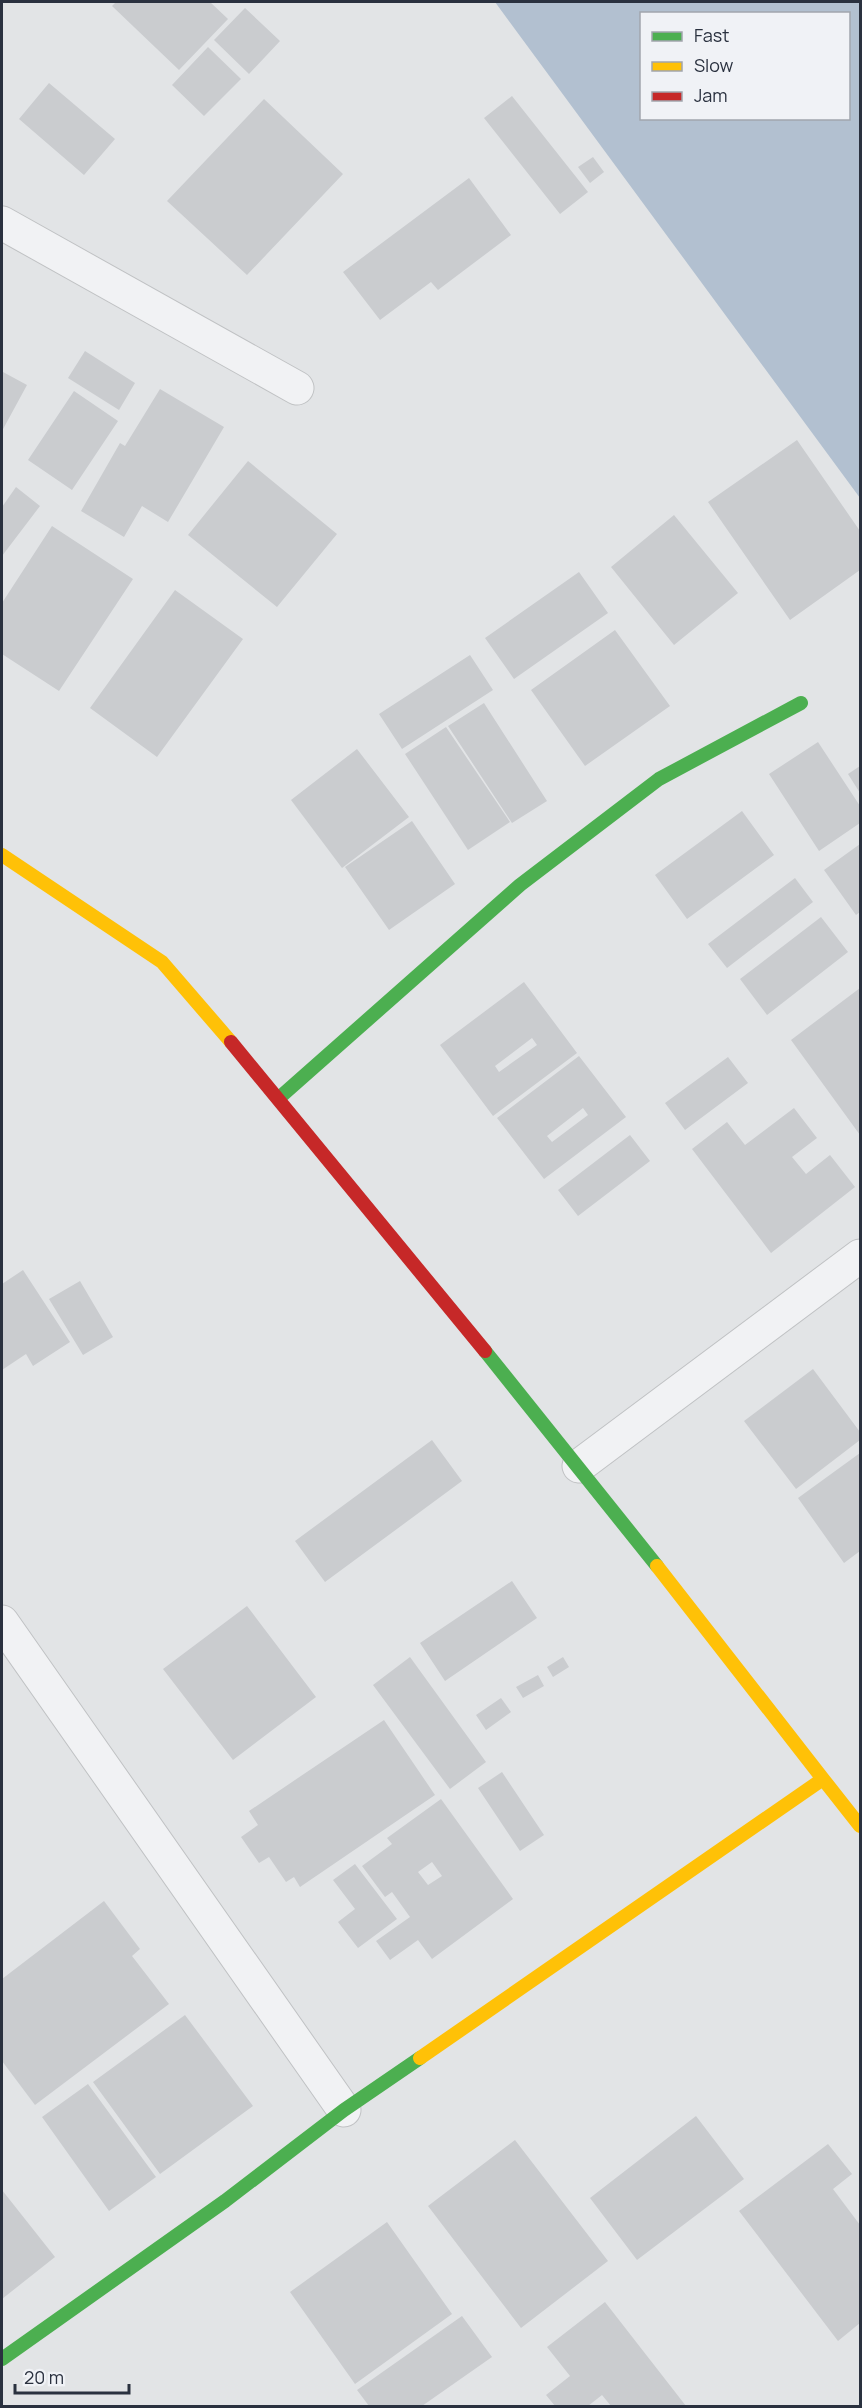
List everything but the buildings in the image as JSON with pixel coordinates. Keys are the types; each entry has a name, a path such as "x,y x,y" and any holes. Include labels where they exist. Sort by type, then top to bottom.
{"street":[{"path":"2,223 297,388"},
{"path":"279,1098 520,885 659,779 801,703"},
{"path":"2,855 162,962 279,1098 579,1466 861,1826"},
{"path":"579,1466 861,1256"},
{"path":"2,1622 344,2110"},
{"path":"2,2359 225,2201 344,2110 823,1779"}],"water":[{"path":"495,2 860,2 860,498"}],"traffic: fast":[{"path":"279,1098 520,885 659,779 801,703"},
{"path":"485,1351 657,1566"},
{"path":"2,2359 225,2201 344,2110 420,2058"}],"traffic: slow":[{"path":"2,855 162,962 231,1042"},
{"path":"657,1566 823,1779"},
{"path":"420,2058 823,1779 860,1826"}],"traffic: jam":[{"path":"231,1042 485,1351"}]}
